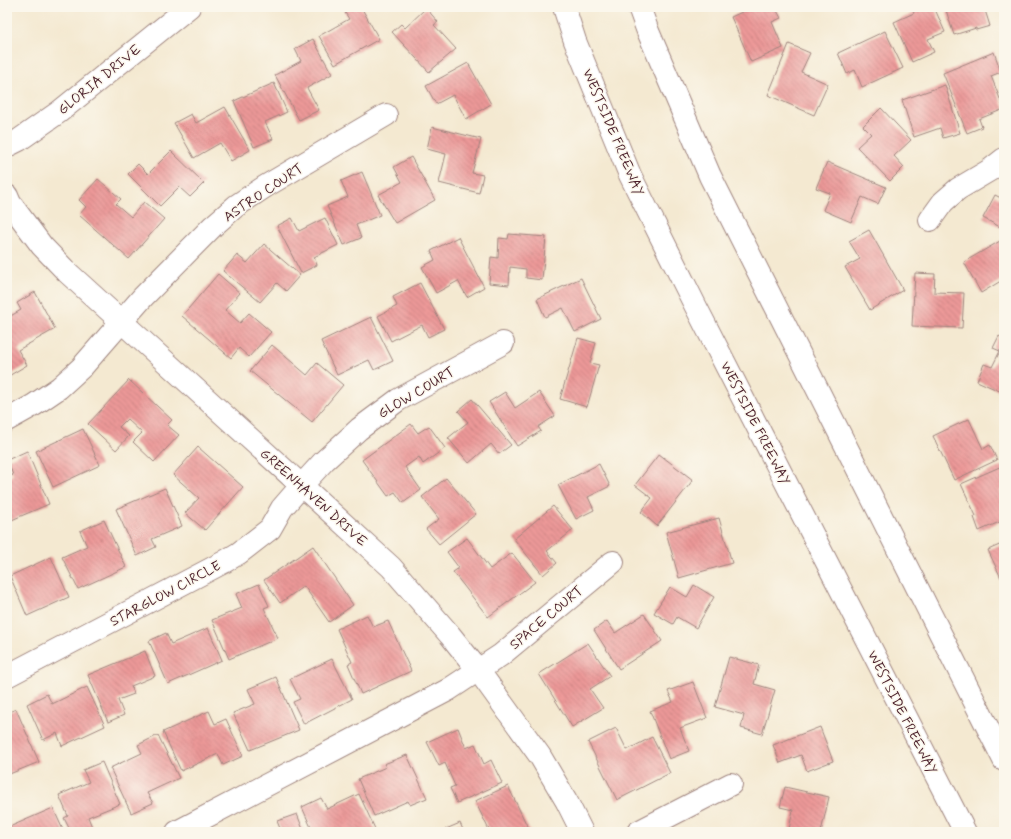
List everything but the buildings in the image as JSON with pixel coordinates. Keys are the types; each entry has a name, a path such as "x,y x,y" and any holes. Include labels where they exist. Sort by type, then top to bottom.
{"main road":[{"name":"GLORIA DRIVE","path":"7,146 19,140 59,112 189,7"},
{"name":"WESTSIDE FREEWAY","path":"564,7 575,41 630,175 965,832"},
{"path":"639,7 710,176 1004,760"},
{"name":"ASTRO COURT","path":"7,420 34,405 59,388 82,368 143,297 202,237 236,206 266,186 386,115"},
{"path":"930,220 943,202 958,189 990,170 1004,159"},
{"name":"GREENHAVEN DRIVE","path":"7,196 10,203 42,246 68,272 391,567 478,670 540,756 567,802 582,832"},
{"name":"GLOW COURT","path":"302,485 324,461 358,429 398,400 503,343"},
{"name":"STARGLOW CIRCLE","path":"7,676 239,553 270,529 282,508 302,485"},
{"name":"SPACE COURT","path":"478,670 501,655 613,562"},
{"path":"177,832 448,690 478,670"},
{"path":"638,832 731,784"}]}
